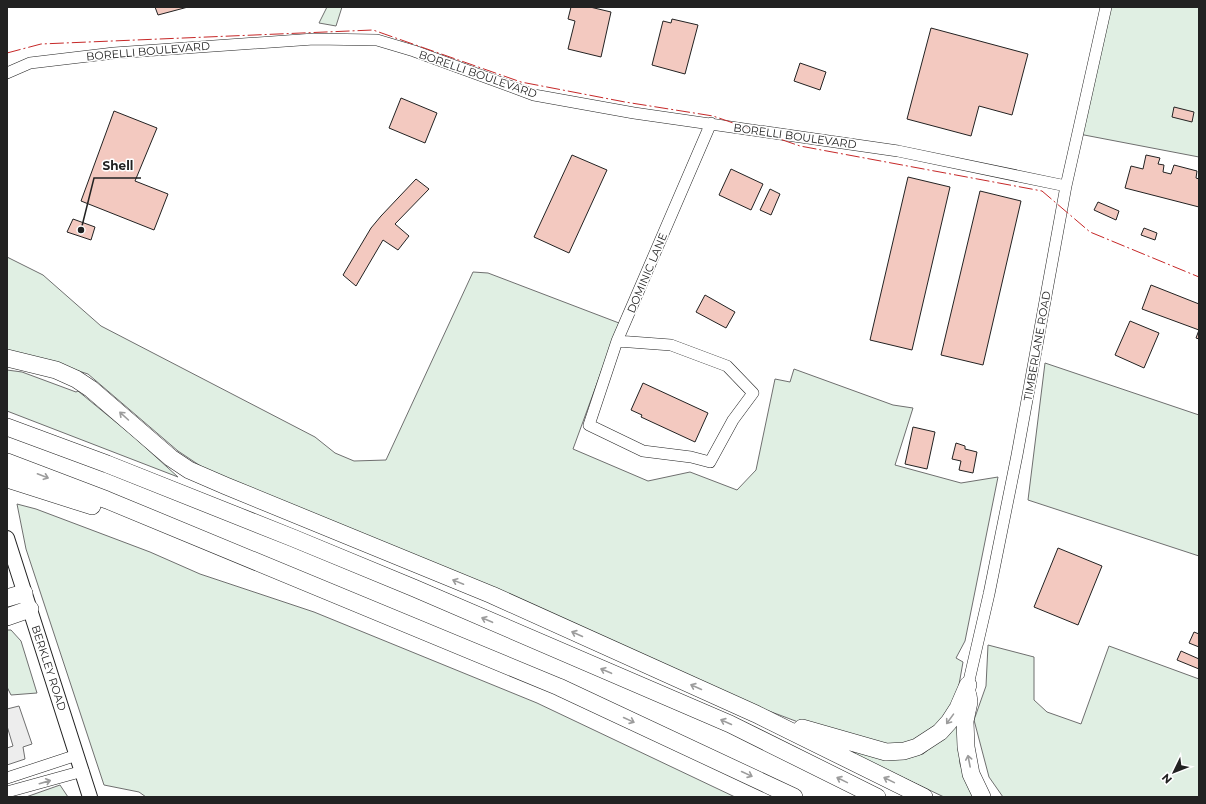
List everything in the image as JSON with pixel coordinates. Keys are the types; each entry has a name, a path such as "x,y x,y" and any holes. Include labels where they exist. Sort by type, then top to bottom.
{"highway":[{"path":"7,358 56,370 76,378 91,388 171,458 189,470 492,596 756,714 924,797"},
{"path":"7,427 293,538 414,588 730,724 877,797"},
{"path":"7,462 107,500 559,688 794,797"},
{"path":"7,479 87,504 256,571 531,688 559,688"},
{"path":"7,598 24,593"},
{"path":"7,617 30,609"},
{"path":"756,714 869,748 886,752 904,751 917,747 940,732 958,708 968,685"},
{"path":"968,685 969,702 965,721 966,747 971,774 982,797"}],"main road":[{"name":"BERKLEY ROAD","path":"7,538 83,771 90,797"}],"street":[{"name":"TIMBERLANE ROAD","path":"968,685 989,594 1017,455 1066,186 1106,7"},
{"name":"BORELLI BOULEVARD","path":"7,73 30,64 114,53 314,39 378,40 534,95 634,112 898,151 1066,186"},
{"name":"DOMINIC LANE","path":"617,341 672,345 678,347 727,366 753,393 732,420 710,462 691,457 643,451 589,425 617,341 711,123"},
{"path":"7,778 77,755"},
{"path":"7,792 83,771"}],"green space":[{"path":"327,7 342,7 336,26 319,23"},
{"path":"1105,7 1199,7 1199,157 1079,134"},
{"path":"7,257 43,275 101,326 315,437 335,453 354,461 386,460 473,272 488,273 619,323 573,449 648,481 690,472 737,490 756,470 775,379 790,382 794,369 893,405 913,408 895,465 961,483 998,477 965,641 956,658 963,662 957,696 942,724 907,743 885,746 822,731 737,699 208,471 178,451 88,374 34,357 7,351"},
{"path":"1045,363 1199,415 1199,556 1028,500"},
{"path":"7,370 22,372 76,392 78,391 134,437 178,477 7,411"},
{"path":"17,504 36,509 150,552 200,574 314,612 537,703 735,797 146,797 139,792 104,785 26,549"},
{"path":"7,630 11,630 21,641 37,693 11,695 7,687"},
{"path":"988,645 1034,657 1034,700 1047,712 1081,724 1109,646 1199,679 1199,797 1003,797 989,777 974,720 986,686"},
{"path":"958,724 960,764 975,797 944,797 847,751 923,754"},
{"path":"60,785 68,797 26,797"}],"shaded area":[{"path":"19,706 32,744 23,747 25,759 7,765 7,748 13,746 7,726 7,709"}],"building":[{"path":"155,7 188,7 158,15"},
{"path":"571,7 590,7 611,12 601,57 568,49 575,21 568,19"},
{"path":"672,19 698,25 685,74 652,65 663,21 671,23"},
{"path":"931,28 1028,54 1012,115 979,106 971,136 907,119"},
{"path":"800,63 826,72 820,90 794,81"},
{"path":"401,98 437,113 425,143 389,128"},
{"path":"1174,107 1194,112 1192,122 1172,117"},
{"path":"114,111 157,128 135,181 168,194 154,230 81,201"},
{"path":"572,155 607,170 569,253 534,237"},
{"path":"1146,155 1160,158 1158,164 1164,165 1163,172 1171,174 1174,165 1197,171 1196,178 1199,179 1199,207 1125,188 1131,166 1143,169"},
{"path":"731,169 763,184 751,210 719,195"},
{"path":"908,177 950,187 912,350 870,340"},
{"path":"416,179 429,189 395,224 409,236 398,250 383,240 356,286 343,275 371,228"},
{"path":"770,189 780,194 771,215 760,210"},
{"path":"980,191 1021,201 983,365 941,355"},
{"path":"1098,202 1119,211 1116,220 1094,210"},
{"path":"73,219 95,227 91,240 67,232"},
{"path":"1144,228 1157,233 1155,240 1141,235"},
{"path":"1151,285 1199,304 1199,330 1142,309"},
{"path":"705,295 735,312 726,328 696,312"},
{"path":"1130,321 1159,333 1144,368 1115,355"},
{"path":"1199,330 1199,339 1196,338"},
{"path":"643,383 708,413 695,442 641,417 642,415 631,410"},
{"path":"913,427 935,432 927,469 905,464"},
{"path":"956,443 965,446 965,449 977,452 973,473 959,470 961,461 952,459"},
{"path":"1058,548 1102,566 1078,625 1034,607"},
{"path":"1194,632 1199,634 1199,647 1189,643"},
{"path":"1181,651 1199,659 1199,669 1177,660"}],"power":[{"path":"7,53 41,44 373,30 521,82 625,102 713,116 800,146 1042,191 1090,232 1199,277"}],"place":[{"name":"Shell","path":"81,230"}]}
